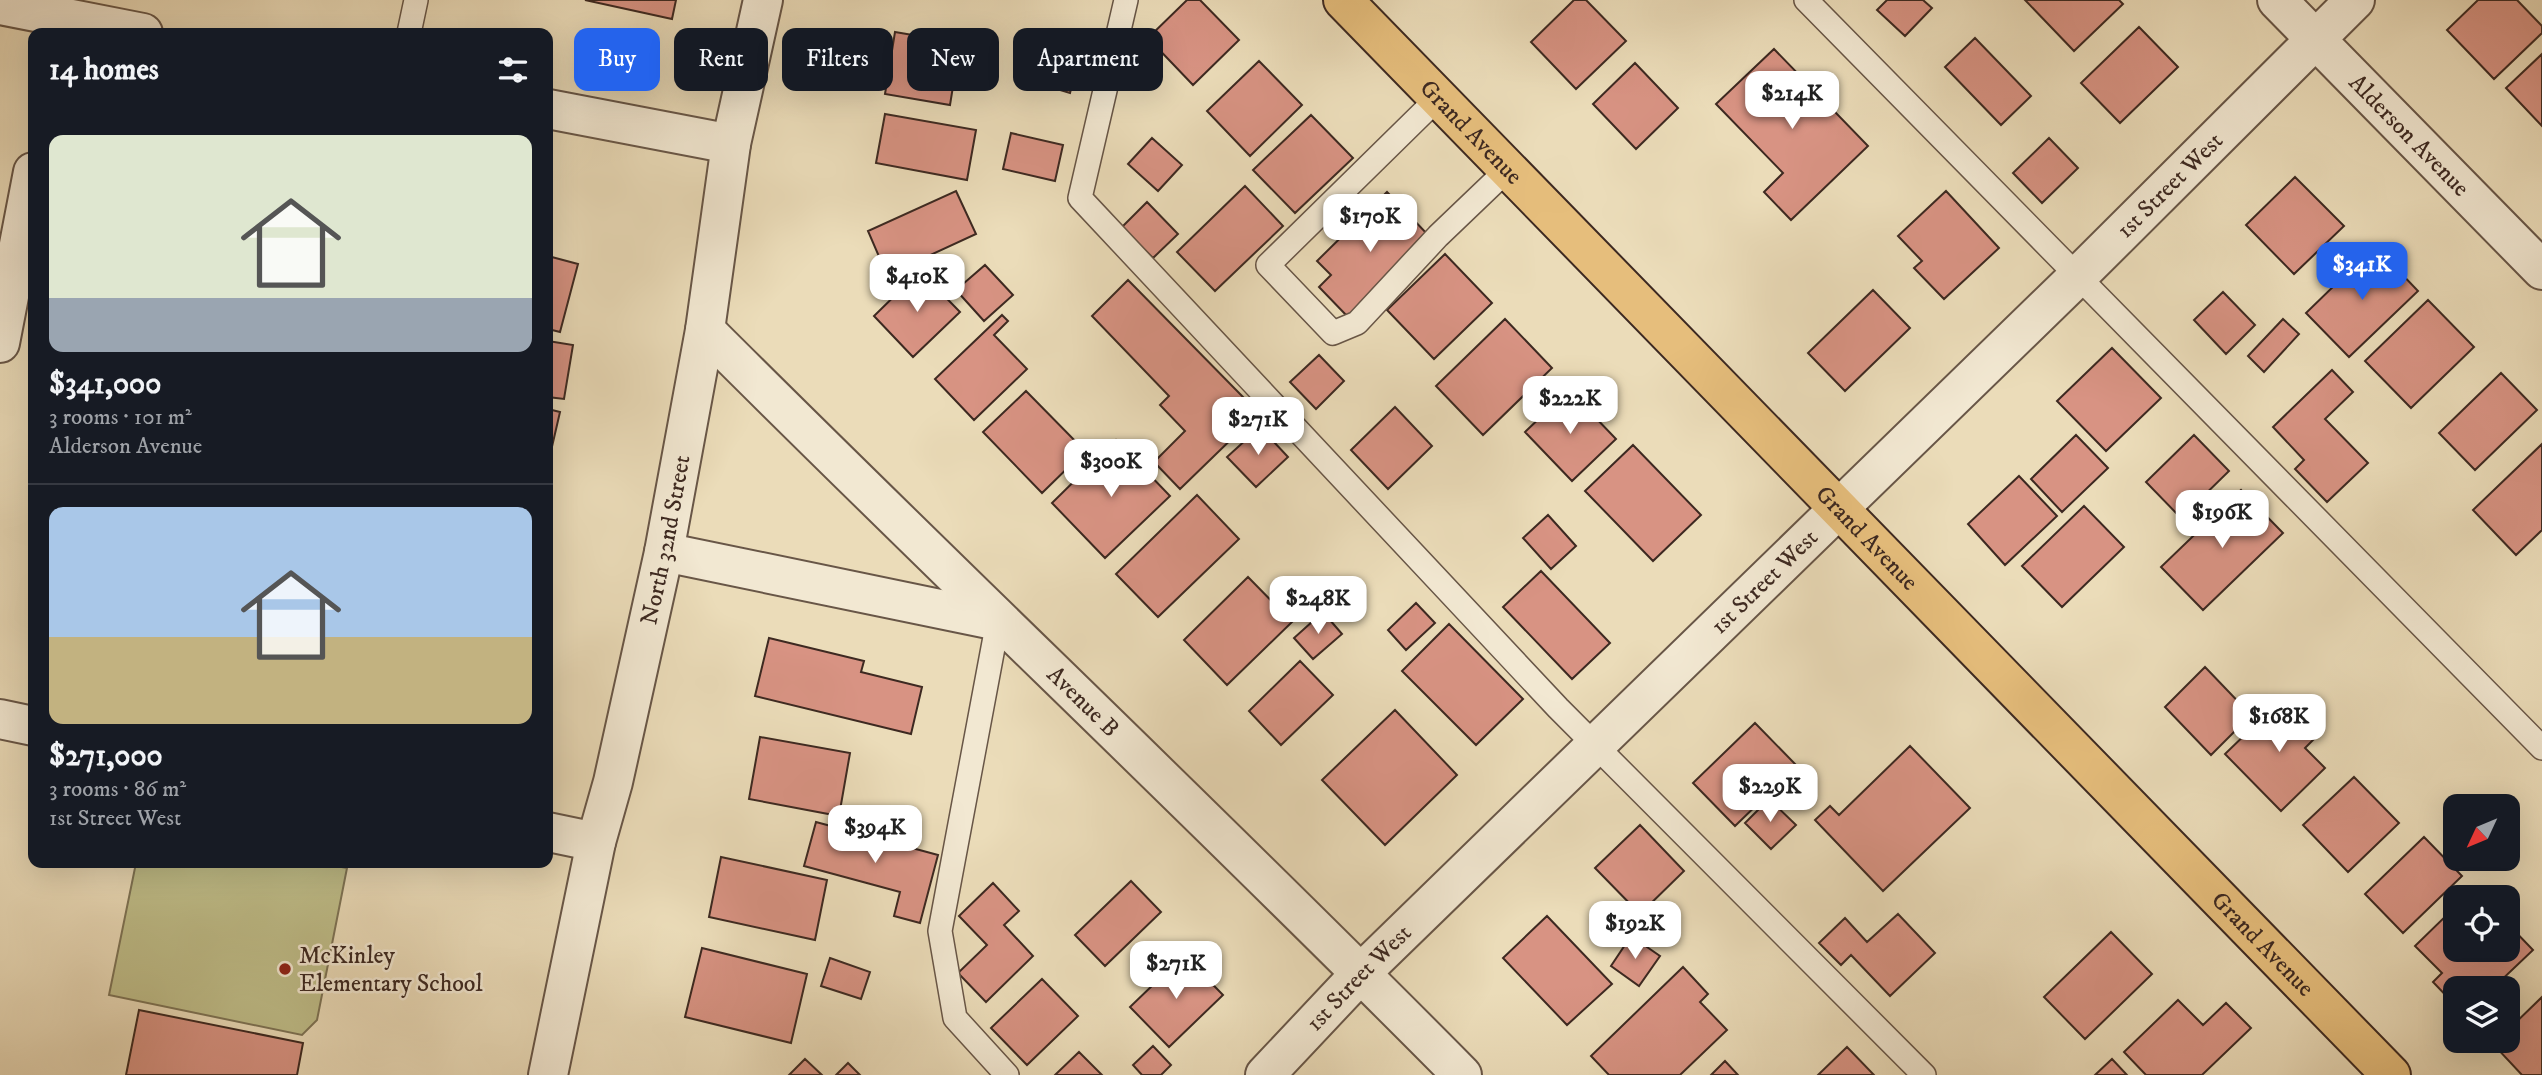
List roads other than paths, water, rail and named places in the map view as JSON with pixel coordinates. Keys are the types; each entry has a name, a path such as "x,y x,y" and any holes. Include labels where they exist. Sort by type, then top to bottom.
{"main road":[{"name":"Grand Avenue","path":"1343,0 2391,1075"}],"street":[{"name":"North 32nd Street","path":"548,1075 596,842 613,782 664,552 705,330 731,144 763,0"},
{"name":"Alderson Avenue","path":"2277,0 2542,270"},
{"name":"1st Street West","path":"1265,1075 1361,973 1593,744 2078,276 2355,0"},
{"path":"0,5 118,28"},
{"path":"553,110 731,144"},
{"path":"0,342 28,198"},
{"name":"Avenue B","path":"705,330 1462,1075"},
{"path":"664,552 999,621"},
{"path":"0,719 28,725"},
{"path":"553,833 596,842"}],"lane":[{"path":"410,28 416,0"},
{"path":"1126,0 1080,198 1593,744 1924,1075"},
{"path":"1805,0 2542,748"},
{"path":"1438,98 1268,265 1333,333 1357,323 1438,236 1507,170"},
{"path":"999,621 940,931 955,1018 1007,1075"}],"place":[{"name":"McKinley Elementary School","path":"285,969"}]}
